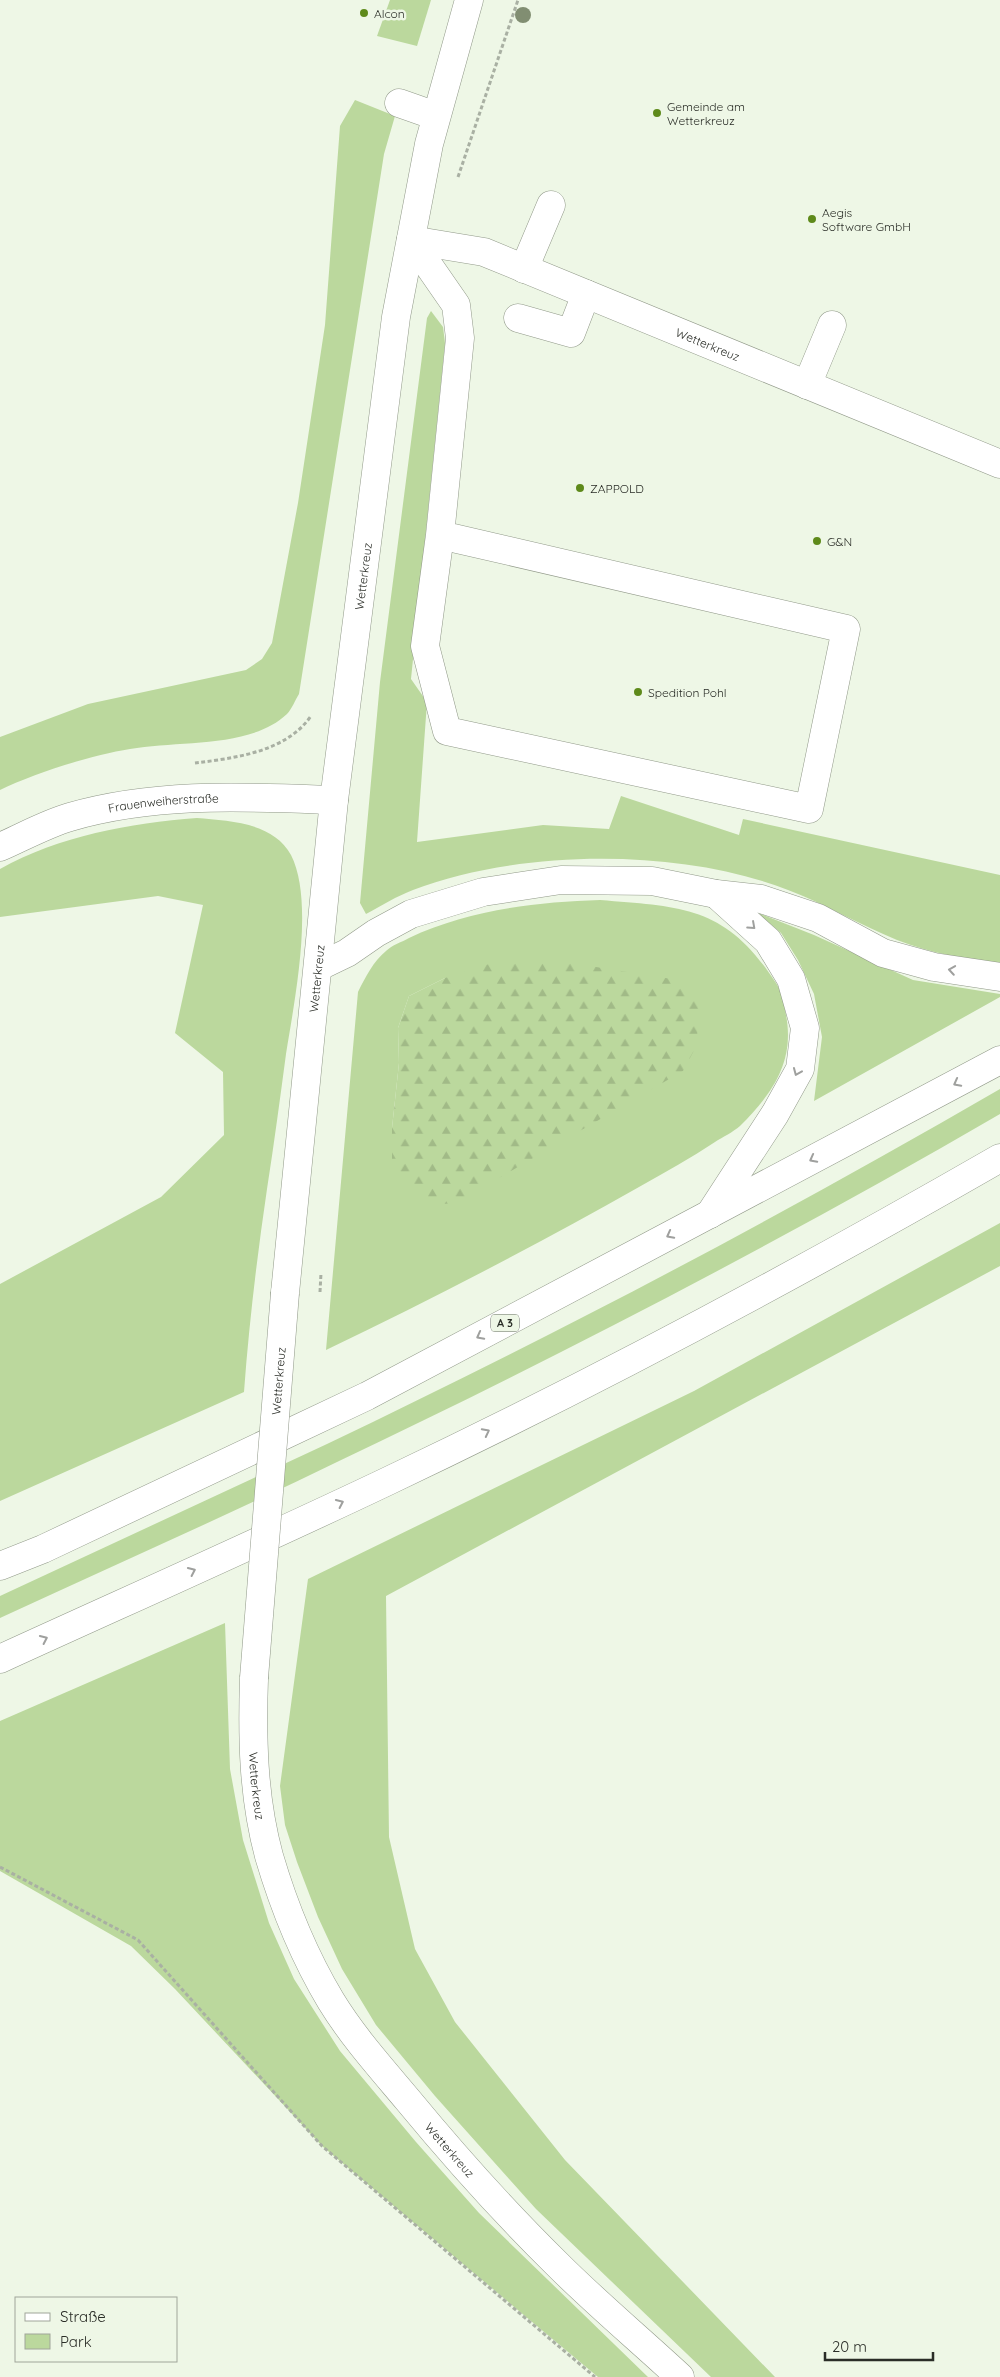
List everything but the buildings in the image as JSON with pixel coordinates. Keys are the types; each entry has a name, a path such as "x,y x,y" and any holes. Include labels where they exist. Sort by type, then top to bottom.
{"main road":[{"name":"Wetterkreuz","path":"470,0 436,116 395,327 334,800 285,1294 254,1678 252,1735 255,1789 268,1854 282,1899 302,1948 332,2002 371,2056 433,2131 557,2264 680,2377"},
{"path":"399,104 436,116"},
{"path":"524,269 551,205"},
{"name":"Wetterkreuz","path":"411,240 484,252 1000,464"},
{"path":"411,240 456,305 460,338 440,535 425,646 447,731 808,809 846,629 440,535"},
{"path":"518,318 571,333 586,294"},
{"path":"807,385 832,325"},
{"name":"Frauenweiherstraße","path":"0,846 69,817 150,800 234,796 334,800"},
{"path":"318,967 347,953 376,933 411,914 483,892 561,880 652,882 716,894 761,899 818,918 883,953 934,967 1000,977"},
{"path":"710,1214 775,1114 800,1070 806,1028 791,979 768,941 716,894"},
{"name":"A 3","path":"0,1566 43,1549 367,1396 1000,1060"},
{"path":"0,1659 389,1480 592,1380 867,1234 1000,1158"}],"path":[{"path":"186,764 250,754 280,742 298,732 313,711"},
{"path":"0,1867 138,1940 322,2146 595,2377"}],"green space":[{"path":"390,0 431,0 417,46 377,36"},
{"path":"355,100 395,116 384,154 299,694 287,714 272,725 254,733 213,741 149,746 115,752 46,771 0,790 0,737 88,704 246,670 262,659 272,643 298,503 325,325 340,126"},
{"path":"431,311 443,327 445,343 411,679 427,702 417,842 543,825 609,829 621,796 739,835 743,819 1000,875 1000,963 948,955 909,945 788,890 745,876 699,867 650,861 600,859 551,861 502,867 456,877 413,890 366,914 360,903 380,682 427,318"},
{"path":"197,818 249,825 273,836 283,844 291,855 298,875 301,899 302,925 297,981 260,1240 244,1392 0,1501 0,1284 161,1197 224,1135 223,1072 175,1033 203,905 158,896 0,917 0,869 46,848 96,833 146,823"},
{"path":"600,900 656,905 701,915 720,925 739,939 758,958 780,990 788,1032 784,1062 771,1089 740,1126 697,1154 523,1251 326,1350 358,992 367,975 377,960 388,949 432,928 478,914 503,909 551,903","holes":["445,978 392,1161 392,1128 399,1063 398,1028 409,996"]},
{"path":"756,912 814,935 913,980 1000,994 1000,997 814,1101 822,1037 814,994 798,960 781,933"},
{"path":"558,961 672,979 699,992 697,1045 683,1071 456,1203 429,1205 406,1187 392,1161 392,1128 399,1063 398,1028 409,996 445,978 492,963"},
{"path":"1000,1089 1000,1114 837,1206 672,1295 505,1380 337,1462 0,1618 0,1596 413,1403 583,1317 835,1183"},
{"path":"1000,1223 1000,1266 386,1596 389,1837 415,1949 455,2022 565,2160 775,2377 711,2377 536,2209 435,2096 376,2025 342,1969 318,1917 297,1862 285,1825 280,1786 308,1579 694,1391"},
{"path":"225,1623 230,1769 243,1840 269,1923 294,1979 340,2051 416,2142 479,2213 648,2377 598,2377 322,2146 175,1989 131,1946 0,1871 0,1721"}],"place":[{"name":"Alcon","path":"364,13"},
{"name":"Gemeinde am Wetterkreuz","path":"657,113"},
{"name":"Aegis Software GmbH","path":"812,219"},
{"name":"ZAPPOLD","path":"580,488"},
{"name":"G&N","path":"817,541"},
{"name":"Spedition Pohl","path":"638,692"}]}
